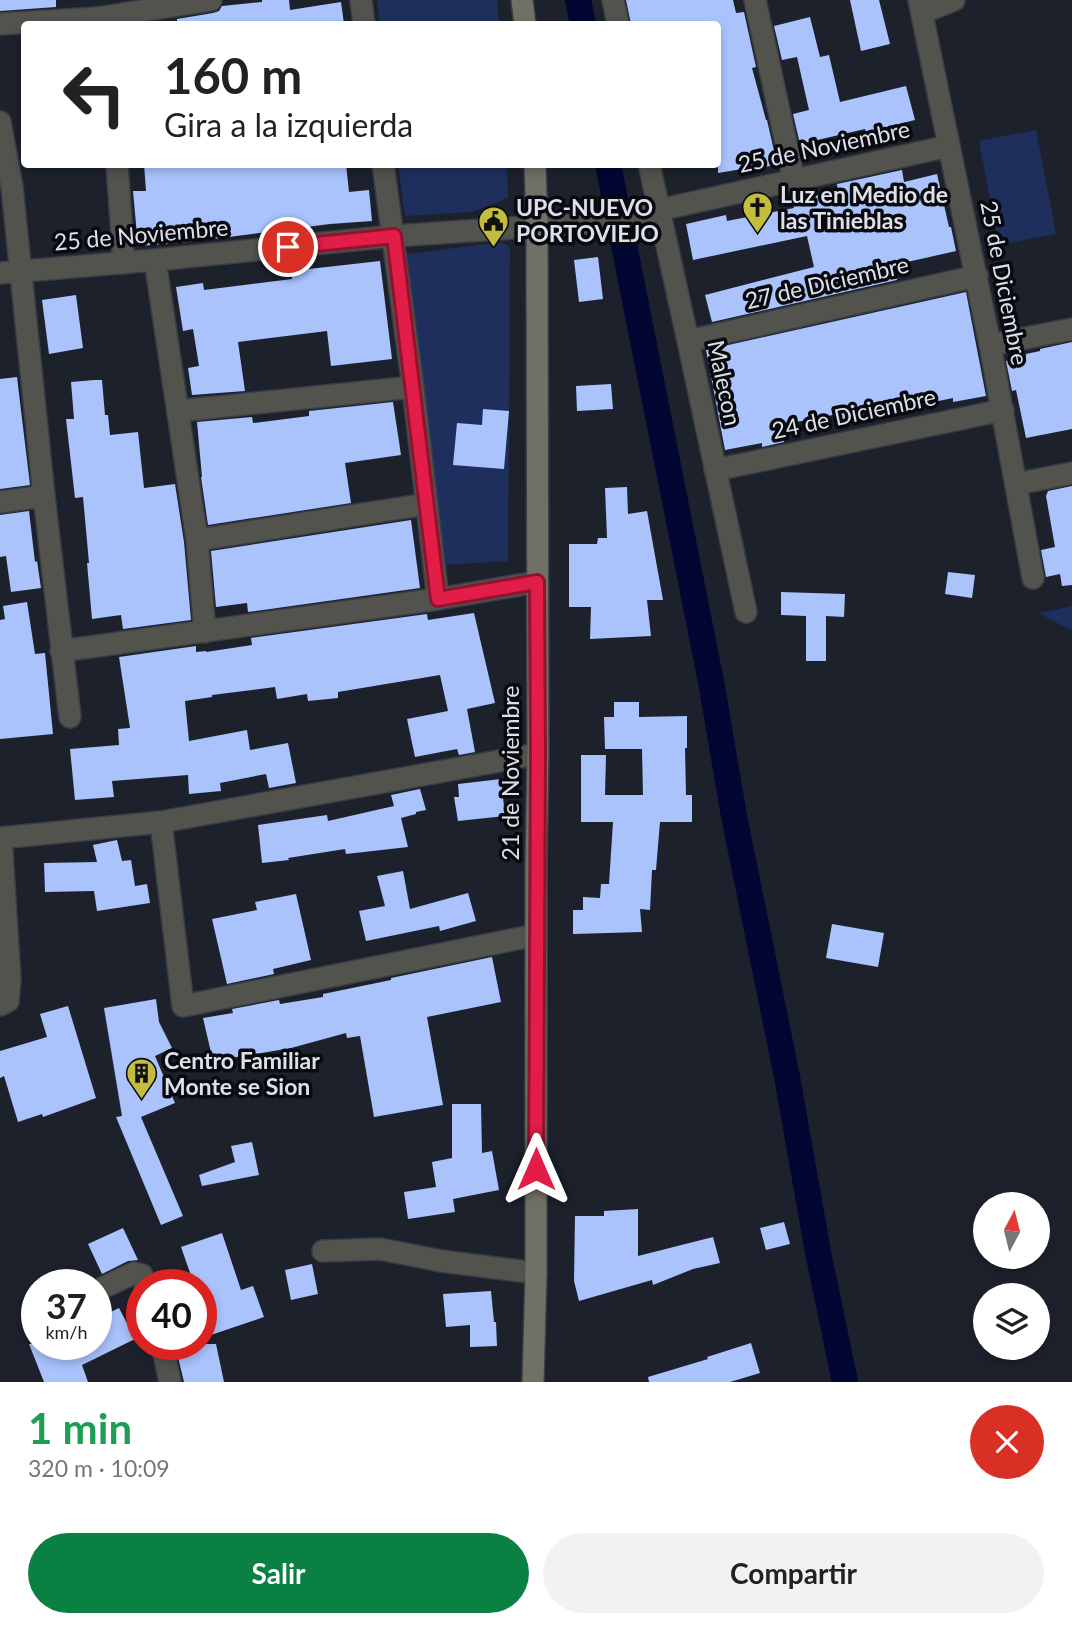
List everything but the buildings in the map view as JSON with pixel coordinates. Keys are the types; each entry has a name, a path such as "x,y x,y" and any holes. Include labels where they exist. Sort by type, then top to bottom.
{"street":[{"path":"98,21 211,0"},
{"path":"361,0 364,21"},
{"path":"522,0 525,21"},
{"path":"613,0 617,21"},
{"path":"755,0 794,180"},
{"path":"921,7 954,0"},
{"name":"25 de Diciembre","path":"921,7 1003,410 1033,578"},
{"path":"0,24 21,23"},
{"path":"0,122 2,149 12,187 10,272 44,496 70,717"},
{"name":"25 de Noviembre","path":"10,272 394,236 600,222 949,146"},
{"path":"117,168 124,263"},
{"path":"384,168 438,599"},
{"name":"21 de Noviembre","path":"533,1382 536,1273 538,754 535,168"},
{"name":"Malecon","path":"649,168 650,212 688,341 746,612"},
{"path":"155,260 197,540 205,632"},
{"name":"27 de Diciembre","path":"688,341 976,276"},
{"path":"990,345 1072,329"},
{"path":"178,411 413,387"},
{"name":"24 de Diciembre","path":"715,470 1003,410"},
{"path":"1016,484 1072,473"},
{"path":"0,502 44,496"},
{"path":"197,540 427,504"},
{"path":"61,651 438,599 537,582"},
{"path":"0,1005 8,1001 10,979 1,838 161,822 538,754"},
{"path":"161,822 183,1006 536,935"},
{"path":"323,1251 380,1249 441,1261 536,1273"},
{"path":"165,1360 170,1382"}],"shaded area":[{"path":"377,0 497,0 499,21 380,21"},
{"path":"1036,130 1056,234 999,245 979,141"},
{"path":"398,168 507,168 508,198 472,212 405,216"},
{"path":"501,242 510,247 508,561 444,565 393,256"},
{"path":"1072,606 1072,631 1039,613"}],"waterway":[{"path":"578,0 582,21"},
{"path":"609,168 712,687 734,816 845,1382"}],"place":[{"name":"Luz en Medio de las Tinieblas","path":"757,235"},
{"name":"UPC-NUEVO PORTOVIEJO","path":"493,248"},
{"name":"Centro Familiar Monte se Sion","path":"141,1101"}],"route":[{"path":"288,247 394,236 438,599 537,582 536,1169"}]}
